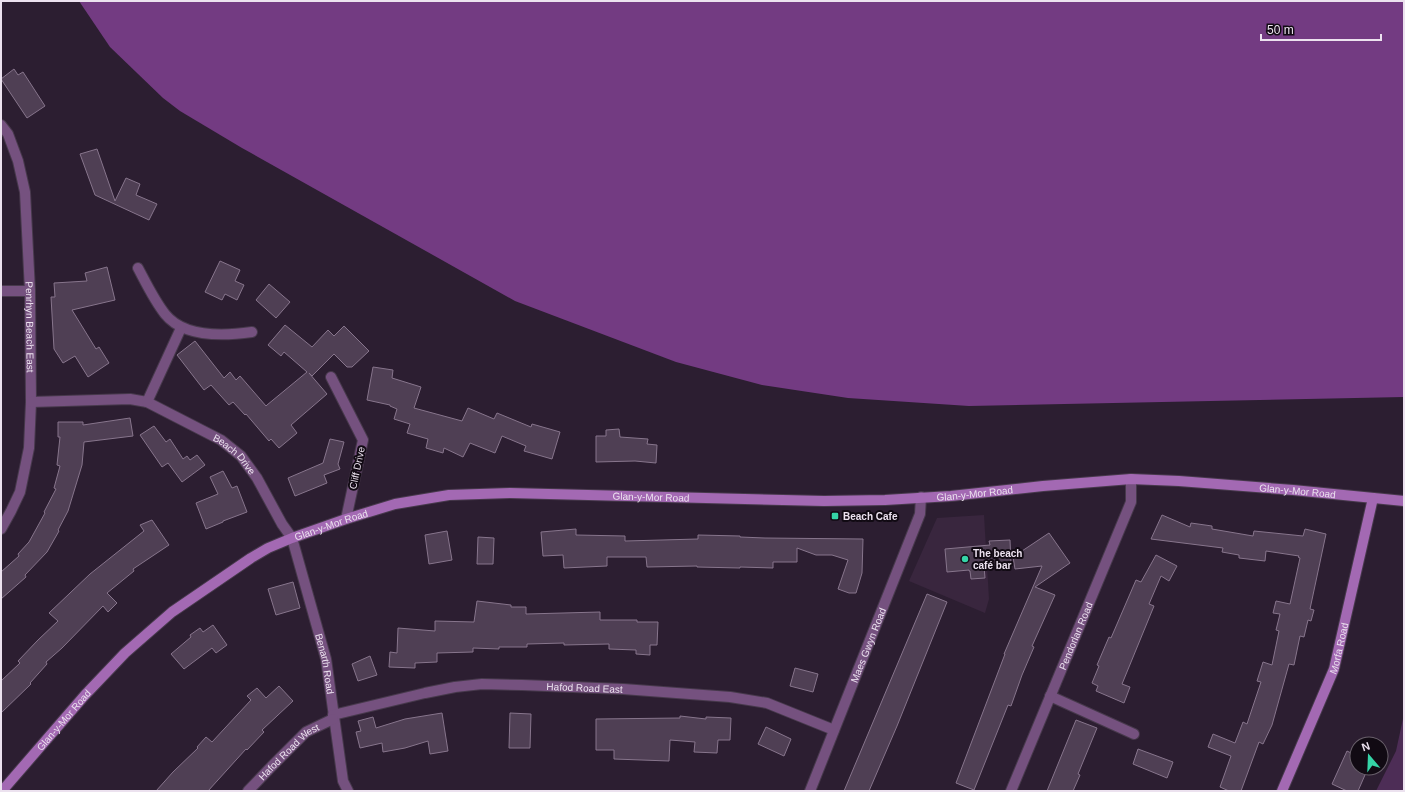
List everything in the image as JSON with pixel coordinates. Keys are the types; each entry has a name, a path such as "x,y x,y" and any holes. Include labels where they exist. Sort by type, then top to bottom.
{"street":[{"name":"Penrhyn Beach East","path":"1,125 8,134 18,161 25,192 30,291 31,402 29,448 21,484 12,511 1,529"},
{"path":"138,268 165,315 181,328 214,335 252,332"},
{"path":"1,292 30,291"},
{"path":"147,402 181,328"},
{"name":"Cliff Drive","path":"331,377 363,440 346,519"},
{"name":"Beach Drive","path":"31,402 130,399 147,402 221,440 241,456 257,478 282,524 292,538"},
{"name":"Glan-y-Mor Road","path":"2,791 85,694 125,653 172,612 251,558 292,538 395,504 449,494 510,493 824,501 951,496 1043,486 1131,479 1180,481 1293,490 1404,502"},
{"name":"Pendorlan Road","path":"1011,791 1131,502 1131,479"},
{"name":"Maes Gwyn Road","path":"810,791 920,514 921,497"},
{"name":"Morfa Road","path":"1282,791 1334,669 1373,498"},
{"name":"Benarth Road","path":"292,538 326,659 343,781 348,791"},
{"name":"Hafod Road East","path":"333,717 425,693 455,687 482,684 522,685 623,689 730,696 767,703 834,730"},
{"path":"1050,696 1134,734"},
{"name":"Hafod Road West","path":"248,791 306,732 333,717"}],"shaded area":[{"path":"79,1 1404,1 1404,397 969,406 848,398 762,385 676,362 515,301 242,148 180,111 163,98 110,47"},
{"path":"984,515 989,599 985,613 909,581 937,518"},
{"path":"1404,714 1404,791 1376,791 1384,776 1389,776 1389,765 1396,751"}],"building":[{"path":"14,69 18,75 23,72 45,106 27,118 1,79"},
{"path":"97,149 115,201 126,178 140,184 136,195 157,204 149,220 95,195 80,154"},
{"path":"220,261 240,270 235,281 244,285 237,300 225,294 222,300 205,292"},
{"path":"107,267 115,300 72,310 96,349 99,347 109,363 88,377 75,356 63,363 54,349 51,297 55,297 54,283 87,281 85,273"},
{"path":"269,284 290,302 276,318 256,300"},
{"path":"285,325 312,347 328,330 334,336 344,326 369,351 352,367 347,367 334,354 312,376 309,373 327,394 291,425 297,433 279,448 271,439 269,441 246,414 245,415 233,402 229,405 211,385 204,390 177,355 195,341 224,378 230,372 236,380 240,376 266,406 307,372 284,352 281,356 268,345"},
{"path":"373,367 393,370 392,378 421,387 414,408 462,421 468,408 494,419 497,413 531,427 532,424 560,432 552,459 524,451 526,446 502,436 495,453 470,443 463,457 444,448 443,453 426,448 428,439 407,433 410,424 394,419 397,409 390,405 367,400"},
{"path":"130,418 133,436 84,442 82,465 68,511 58,530 59,531 47,552 25,575 26,577 1,599 1,572 19,556 18,554 29,542 56,489 54,488 60,466 57,465 60,437 58,437 58,422 83,422 83,425"},
{"path":"154,426 166,442 170,439 183,459 187,456 190,460 197,455 205,465 182,482 168,463 162,467 140,435"},
{"path":"619,429 620,437 648,439 647,444 657,445 656,463 635,461 596,462 596,436 606,436 606,430"},
{"path":"330,439 344,442 338,464 340,469 324,475 327,483 295,496 288,478 323,463"},
{"path":"223,471 232,488 237,486 247,512 206,529 196,503 218,494 210,477"},
{"path":"1162,515 1190,527 1191,523 1212,526 1212,529 1253,536 1254,531 1303,536 1305,529 1326,534 1310,609 1314,610 1311,621 1308,620 1304,637 1300,636 1294,665 1289,664 1272,725 1263,744 1259,742 1241,791 1229,791 1220,787 1231,756 1208,747 1213,734 1235,743 1243,722 1247,724 1261,682 1257,681 1263,662 1272,665 1279,631 1276,630 1280,614 1273,613 1276,601 1290,604 1300,558 1298,557 1299,556 1266,551 1265,561 1239,558 1239,555 1222,552 1223,548 1151,539"},
{"path":"152,520 169,545 133,569 134,571 107,593 117,603 108,612 103,606 62,648 46,662 47,664 30,683 31,684 1,713 1,681 20,663 18,661 58,621 49,613 90,574 144,531 140,525"},
{"path":"576,529 576,535 625,536 625,541 698,539 698,535 765,538 863,539 862,573 856,593 849,593 838,589 848,560 832,555 816,555 797,548 797,562 773,562 773,568 697,566 647,567 646,557 607,557 607,566 564,568 563,555 543,556 541,532"},
{"path":"447,531 452,560 429,564 425,535"},
{"path":"1049,533 1070,563 1035,587 1055,595 1032,646 1034,647 1011,706 1008,705 974,790 956,783 1004,654 1042,566 1015,569 1013,557"},
{"path":"478,537 494,538 493,564 477,564"},
{"name":"The beach café bar","path":"1010,540 1011,565 984,566 985,578 971,579 969,570 947,572 945,549 990,545 989,541"},
{"path":"1156,555 1177,566 1169,581 1161,576 1149,604 1154,606 1122,684 1130,687 1124,703 1096,691 1098,686 1092,683 1099,666 1097,665 1109,637 1111,638 1136,580 1141,582"},
{"path":"293,582 300,608 276,615 268,589"},
{"path":"927,594 947,602 897,726 869,791 844,791"},
{"path":"477,601 511,605 511,607 526,607 526,614 600,612 600,620 637,620 637,622 658,622 657,645 650,645 650,655 636,654 636,650 609,649 609,644 527,644 527,647 499,647 499,649 473,648 473,652 437,653 437,662 415,663 415,668 389,667 390,652 397,653 398,628 435,631 435,621 474,622"},
{"path":"213,625 227,645 216,653 212,648 184,669 171,654 191,637 190,635 200,628 203,632"},
{"path":"370,656 377,675 358,681 352,664"},
{"path":"795,668 818,674 813,692 790,686"},
{"path":"279,686 293,701 262,730 264,732 247,750 246,749 208,791 156,791 198,748 197,747 206,737 212,742 251,700 247,696 257,688 266,698"},
{"path":"442,713 448,751 430,754 428,741 405,748 383,752 382,743 360,748 356,732 361,731 358,721 373,717 376,728 405,719"},
{"path":"510,713 531,714 530,748 509,748"},
{"path":"680,716 706,719 706,717 731,718 730,740 718,740 717,753 694,752 695,742 670,740 669,761 614,759 614,750 596,750 596,719 680,718"},
{"path":"1076,720 1097,728 1078,774 1080,775 1073,791 1047,791"},
{"path":"766,727 791,739 784,756 758,744"},
{"path":"1138,749 1173,762 1167,778 1133,764"},
{"path":"1347,751 1349,752 1349,776 1365,776 1358,791 1347,791 1332,784"}],"place":[{"name":"Beach Cafe","path":"835,516"},
{"name":"The beach café bar","path":"965,559"}]}
